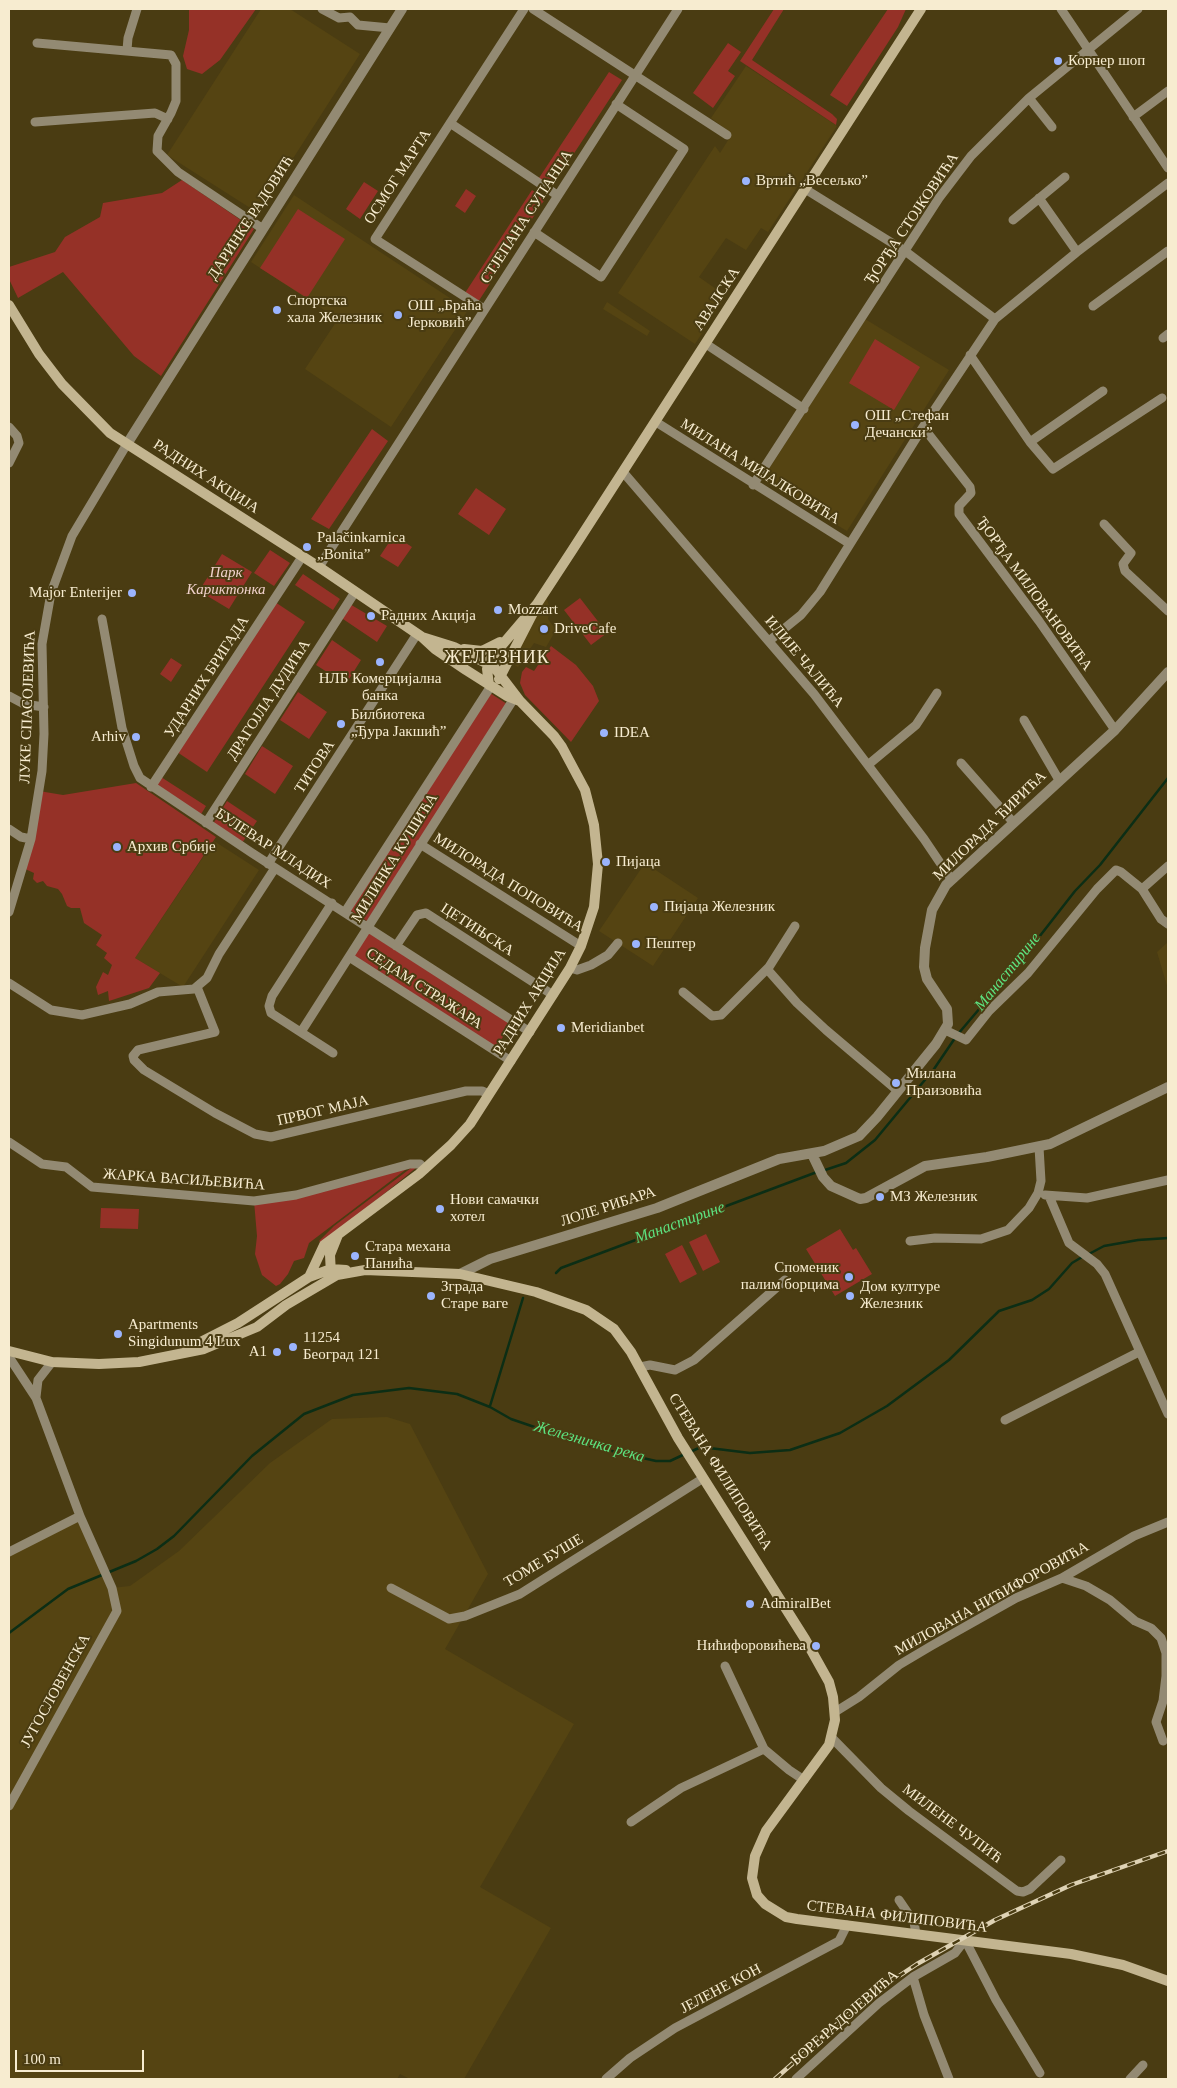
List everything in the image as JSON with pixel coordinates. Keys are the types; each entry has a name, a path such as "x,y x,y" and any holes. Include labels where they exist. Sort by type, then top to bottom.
{"main road":[{"name":"АВАЛСКА","path":"488,664 537,604 656,422 920,9"},
{"name":"РАДНИХ АКЦИЈА","path":"9,305 39,354 62,384 94,417 127,444 319,567 420,635 435,650 516,701 558,741 576,772 590,807 597,846 597,882 592,913 581,946 570,968 530,1032 490,1094 459,1137 425,1168 324,1245 314,1271 238,1324 179,1353"},
{"name":"АВАЛСКА","path":"502,676 511,654 537,604"},
{"name":"РАДНИХ АКЦИЈА","path":"420,635 488,664 502,676 516,701"},
{"path":"454,648 482,651 509,636"},
{"path":"488,664 487,679 490,685 502,676"},
{"path":"331,1272 331,1250 338,1234"},
{"name":"ЛОЛЕ РИБАРА","path":"314,1271 351,1272 369,1270 460,1274"},
{"name":"ЛОЛЕ РИБАРА","path":"9,1351 52,1362 128,1363 212,1347 244,1334 331,1272 351,1272"},
{"name":"СТЕВАНА ФИЛИПОВИЋА","path":"460,1274 536,1292 586,1310 614,1329 640,1367 702,1478 771,1582 806,1639 828,1682 835,1712 832,1738 770,1826 758,1847 752,1872 755,1889 765,1904 786,1917 1109,1961 1168,1981"}],"street":[{"path":"127,50 128,38 137,9"},
{"path":"322,9 340,18 350,17 358,25 390,28"},
{"name":"ДАРИНКЕ РАДОВИЋ","path":"127,444 402,9"},
{"name":"ОСМОГ МАРТА","path":"484,309 375,238 524,9"},
{"path":"534,9 727,135"},
{"name":"СТЈЕПАНА СУПАНЦА","path":"319,567 678,9"},
{"path":"1061,9 1168,168"},
{"name":"ЂОРЂА СТОЈКОВИЋА","path":"753,485 939,198 970,156 1028,98 1138,9"},
{"path":"37,43 165,53 174,57 176,64 175,106 156,141 157,151 178,172 263,229"},
{"path":"1133,117 1168,92"},
{"path":"1028,98 1052,126"},
{"path":"534,232 601,276 684,149 616,104"},
{"path":"34,122 155,113 168,119"},
{"name":"ОСМОГ МАРТА","path":"450,123 557,195"},
{"path":"1012,220 1065,177"},
{"path":"769,641 810,606 923,427 995,319 1077,252 1168,183"},
{"path":"805,189 905,251 995,319"},
{"path":"1039,198 1077,252"},
{"path":"1093,306 1168,251"},
{"path":"706,344 804,409"},
{"path":"970,355 1030,442 1051,468 1057,468 1162,398"},
{"path":"1030,442 1103,391"},
{"name":"МИЛАНА МИЈАЛКОВИЋА","path":"656,422 753,485 850,544"},
{"path":"9,427 16,435 18,443 9,464"},
{"name":"ЂОРЂА МИЛОВАНОВИЋА","path":"923,427 970,487 970,493 959,506 959,514 1116,730"},
{"name":"ЛУКЕ СПАСОЈЕВИЋА","path":"31,839 42,771 44,707 43,635 47,607 57,571 78,524 127,444"},
{"name":"ИЛИЈЕ ЧАЛИЋА","path":"623,472 769,641 869,764 951,879"},
{"path":"1104,524 1131,553 1123,564 1125,571 1168,611"},
{"name":"УДАРНИХ БРИГАДА","path":"151,787 302,557"},
{"name":"ДРАГОЈЛА ДУДИЋА","path":"206,823 355,592"},
{"name":"БУЛЕВАР МЛАДИХ","path":"102,619 125,740 136,774 151,787 530,1032"},
{"name":"ТИТОВА","path":"197,987 208,978 219,954 272,866 420,635"},
{"name":"МИЛОРАДА ЋИРИЋА","path":"948,1032 946,1009 927,979 924,960 932,910 951,879 1116,730 1168,672"},
{"path":"345,912 490,685"},
{"path":"869,764 916,725 937,693"},
{"path":"9,696 19,703 44,707"},
{"name":"МИЛИНКА КУШИЋА","path":"301,1032 420,844 516,701"},
{"path":"1024,720 1059,780"},
{"path":"961,763 1013,822"},
{"path":"9,830 21,837 31,839 9,912"},
{"name":"МИЛОРАДА ПОПОВИЋА","path":"420,844 581,946"},
{"path":"1142,889 1168,866"},
{"path":"1168,924 1161,919 1142,889 1116,870 1091,896 1028,974 990,1011 966,1040 948,1032 859,1136 839,1146 812,1154 823,1177 831,1186 860,1199 866,1198 916,1169 932,1164 987,1157 1039,1147 1065,1137 1168,1088"},
{"path":"332,904 269,1000 272,1013 333,1053"},
{"name":"ЦЕТИЊСКА","path":"396,946 417,915 426,913 553,995"},
{"path":"683,992 712,1016 720,1016 767,969 795,926"},
{"path":"570,968 577,970 591,965 608,955 618,943"},
{"name":"СЕДАМ СТРАЖАРА","path":"349,957 511,1061"},
{"path":"767,969 797,1003 898,1091"},
{"path":"9,983 51,1010 82,1015 130,1004 158,992 184,991 197,987"},
{"name":"ПРВОГ МАЈА","path":"197,987 215,1032 138,1050 133,1056 138,1065 232,1123 262,1136 271,1137 466,1091 482,1091 490,1094"},
{"name":"ЖАРКА ВАСИЉЕВИЋА","path":"9,1142 42,1164 66,1167 92,1187 246,1200 266,1200 296,1195 410,1164 420,1164 425,1168"},
{"path":"910,1242 935,1238 981,1239 1002,1233 1012,1227 1038,1193 1041,1181 1039,1147"},
{"name":"ЛОЛЕ РИБАРА","path":"460,1274 490,1260 657,1208 779,1159 812,1154"},
{"path":"1038,1193 1049,1196 1087,1198 1168,1180"},
{"path":"1049,1196 1063,1231 1073,1246 1095,1262 1105,1274 1168,1414"},
{"path":"640,1367 650,1365 675,1370 694,1360 785,1280"},
{"path":"1005,1420 1139,1352"},
{"name":"ЈУГОСЛОВЕНСКА","path":"9,1357 36,1398 80,1516 112,1588 116,1611 9,1806"},
{"path":"36,1398 38,1380 52,1362"},
{"name":"ТОМЕ БУШЕ","path":"391,1588 449,1619 466,1616 520,1594 702,1478"},
{"path":"9,1552 80,1516"},
{"name":"МИЛОВАНА НИЋИФОРОВИЋА","path":"835,1712 859,1697 899,1665 931,1646 1016,1598 1062,1578 1134,1536 1168,1522"},
{"path":"1062,1578 1086,1586 1110,1600 1135,1621 1151,1628 1161,1638 1166,1653 1166,1676 1163,1701 1156,1722 1163,1742"},
{"path":"725,1666 764,1749 788,1770 804,1780"},
{"name":"МИЛЕНЕ ЧУПИЋ","path":"832,1738 881,1788 909,1812 1017,1891 1023,1892 1030,1889 1061,1860"},
{"path":"631,1822 680,1788 764,1749"},
{"path":"899,1900 914,1922 916,1934"},
{"name":"ЈЕЛЕНЕ КОН","path":"606,2079 630,2058 675,2028 839,1941 847,1926"},
{"path":"965,1940 996,2000 1040,2073"},
{"name":"БОРЕ РАДОЈЕВИЋА","path":"796,2079 847,2030 913,1977 955,1953 965,1940"},
{"name":"БОРЕ РАДОЈЕВИЋА","path":"913,1977 924,2015 949,2079"},
{"path":"1130,2079 1142,2065"}],"shaded area":[{"path":"261,9 290,9 360,54 258,213 167,155"},
{"name":"Вртић „Весељко”","path":"746,66 837,126 768,232 761,228 746,250 726,238 699,277 726,296 695,344 618,293 715,146 720,153 732,134 711,118"},
{"name":"ОШ „Браћа Јерковић”","path":"294,195 468,310 391,427 305,369 338,319 251,262"},
{"path":"607,302 650,331 647,336 603,309"},
{"name":"ОШ „Стефан Дечански”","path":"865,319 949,370 847,531 762,480"},
{"path":"546,597 550,608 548,619 556,630 546,647 534,643 518,667 511,663 526,631"},
{"path":"214,841 259,870 183,987 135,958"},
{"name":"Пијаца Железник","path":"645,863 698,898 653,966 599,931"},
{"path":"1168,942 1168,989 1157,952"},
{"path":"387,1417 410,1424 488,1574 445,1649 574,1724 480,1887 551,1928 464,2079 410,2079 400,2074 397,2079 9,2079 9,1552 80,1516 112,1588 130,1586 179,1551 270,1463 332,1419"}],"green space":[{"path":"189,9 256,9 220,60 202,74 187,69 183,56 189,30"},
{"path":"774,9 784,9 752,60 832,114 837,119 836,125 740,61"},
{"path":"888,9 906,9 898,27 847,106 830,95"},
{"path":"728,43 741,52 728,71 735,76 713,108 693,93"},
{"path":"609,72 622,80 552,187 539,178"},
{"path":"182,180 254,229 161,376 134,356 63,272 18,298 9,279 9,267 55,252 65,237 100,217 103,203 162,193"},
{"path":"364,182 378,191 360,219 346,209"},
{"path":"466,189 476,196 465,213 455,206"},
{"path":"532,190 545,199 478,302 465,293"},
{"path":"298,209 345,239 307,298 260,268"},
{"path":"875,339 920,367 894,410 849,383"},
{"path":"372,429 388,441 329,529 311,519"},
{"path":"476,488 506,509 489,535 458,514"},
{"path":"394,535 412,547 398,567 380,556"},
{"path":"270,550 290,563 274,586 254,573"},
{"name":"Парк Кариктонка","path":"222,554 252,572 229,609 199,591"},
{"path":"303,574 340,599 333,610 295,585"},
{"path":"580,598 607,633 591,645 564,610"},
{"path":"275,602 305,622 207,772 177,752"},
{"path":"348,603 387,626 377,642 340,617"},
{"path":"332,640 361,660 346,684 316,665"},
{"path":"551,646 576,665 593,686 599,701 571,742 525,695 520,683 522,672 526,667 534,671"},
{"path":"171,658 182,665 171,682 160,674"},
{"path":"298,692 327,712 309,739 280,720"},
{"path":"490,693 507,704 367,921 350,910"},
{"path":"262,746 293,766 275,794 245,774"},
{"path":"161,777 206,806 200,816 155,787"},
{"path":"136,783 216,837 135,958 160,973 149,988 109,1001 108,991 98,995 96,987 103,972 108,975 112,965 104,958 107,953 96,945 102,935 84,923 80,908 67,906 58,889 47,886 43,881 37,883 33,879 34,873 23,868 39,791 63,795"},
{"path":"227,801 257,821 242,843 213,824"},
{"path":"367,932 512,1023 495,1049 352,956"},
{"path":"413,1164 309,1243 304,1258 294,1261 288,1274 280,1284 276,1286 262,1275 255,1254 257,1236 254,1201"},
{"path":"415,1165 417,1167 385,1193 321,1243 319,1241 334,1226"},
{"path":"101,1208 139,1209 138,1229 100,1228"},
{"path":"840,1229 853,1250 856,1248 872,1274 835,1296 806,1249"},
{"path":"706,1234 720,1262 703,1271 689,1242"},
{"path":"682,1245 697,1274 680,1283 665,1254"}],"waterway":[{"name":"Манастирине","path":"958,1034 1025,955 1075,891 1100,865 1168,778"},
{"name":"Манастирине","path":"822,1171 846,1163 875,1140 934,1069 955,1038"},
{"name":"Манастирине","path":"556,1273 561,1268 817,1172"},
{"name":"Железничка река","path":"1087,1255 1104,1246 1138,1240 1168,1238"},
{"name":"Железничка река","path":"690,1452 701,1447 750,1453 790,1450 840,1433 887,1406 949,1360 999,1311 1032,1300 1049,1289 1072,1263 1082,1257"},
{"name":"Манастирине","path":"490,1406 523,1298"},
{"name":"Железничка река","path":"9,1633 68,1589 136,1561 157,1549 174,1536 252,1456 304,1414 353,1395 409,1388 457,1394 490,1407 511,1419 590,1446 656,1461 670,1461 685,1454"}],"railway":[{"path":"775,2079 869,1996 917,1964 995,1920 1071,1885 1168,1851"}],"place":[{"name":"Корнер шоп","path":"1058,61"},
{"name":"Вртић „Весељко”","path":"746,181"},
{"name":"Спортска хала Железник","path":"277,310"},
{"name":"ОШ „Браћа Јерковић”","path":"398,315"},
{"name":"ОШ „Стефан Дечански”","path":"855,425"},
{"name":"Palačinkarnica „Bonita”","path":"307,547"},
{"name":"Major Enterijer","path":"132,593"},
{"name":"Mozzart","path":"498,610"},
{"name":"Радних Акција","path":"371,616"},
{"name":"DriveCafe","path":"544,629"},
{"name":"НЛБ Комерцијална банка","path":"380,662"},
{"name":"Билбиотека „Ђура Јакшић”","path":"341,724"},
{"name":"IDEA","path":"604,733"},
{"name":"Arhiv","path":"136,737"},
{"name":"Архив Србије","path":"117,847"},
{"name":"Пијаца","path":"606,862"},
{"name":"Пијаца Железник","path":"654,907"},
{"name":"Пештер","path":"636,944"},
{"name":"Meridianbet","path":"561,1028"},
{"name":"Милана Праизовића","path":"896,1083"},
{"name":"МЗ Железник","path":"880,1197"},
{"name":"Нови самачки хотел","path":"440,1209"},
{"name":"Стара механа Панића","path":"355,1256"},
{"name":"Споменик палим борцима","path":"849,1277"},
{"name":"Зграда Старе ваге","path":"431,1296"},
{"name":"Дом културе Железник","path":"850,1296"},
{"name":"Apartments Singidunum 4 Lux","path":"118,1334"},
{"name":"11254 Београд 121","path":"293,1347"},
{"name":"A1","path":"277,1352"},
{"name":"AdmiralBet","path":"750,1604"},
{"name":"Нићифоровићева","path":"816,1646"}],"district":[{"name":"ЖЕЛЕЗНИК","path":"497,658"}]}
